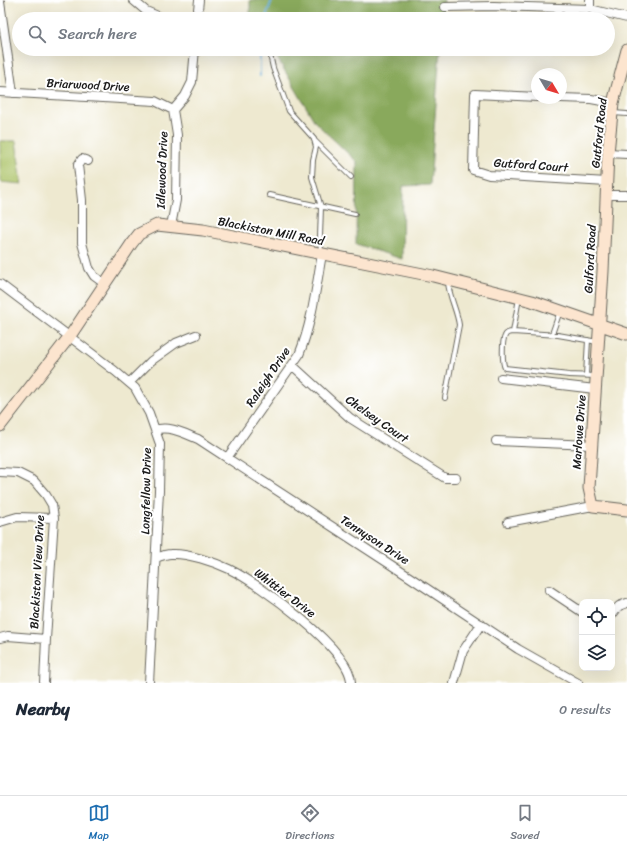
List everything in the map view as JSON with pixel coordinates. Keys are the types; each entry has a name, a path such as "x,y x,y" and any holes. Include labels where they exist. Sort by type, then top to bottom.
{"main road":[{"name":"Gutford Road","path":"607,195 608,154 613,108 627,50"},
{"name":"Gulford Road","path":"599,324 607,195"},
{"name":"Blackiston Mill Road","path":"0,426 70,336 139,234 157,225 203,230 448,280 519,298 627,334"},
{"name":"Marlowe Drive","path":"593,506 589,488 595,390 591,376 593,341 599,324"},
{"path":"593,506 627,510"}],"street":[{"path":"133,0 148,12"},
{"path":"198,12 199,0"},
{"path":"590,0 590,9"},
{"path":"0,2 13,93"},
{"path":"445,7 495,3 590,9 602,12"},
{"path":"615,15 627,18"},
{"path":"173,110 186,96 192,82 194,56"},
{"name":"Briarwood Drive","path":"0,92 155,101 173,110"},
{"name":"Gutford Court","path":"531,96 475,94 473,170 489,175 607,182"},
{"path":"567,98 590,99 613,108"},
{"name":"Idlewood Drive","path":"171,226 176,200 177,135 173,110"},
{"path":"608,154 627,154"},
{"path":"88,161 82,159 78,165 82,200 82,243 89,268 94,276 105,284"},
{"path":"607,195 627,195"},
{"name":"Raleigh Drive","path":"227,458 298,355 304,342 311,316 322,254"},
{"name":"Longfellow Drive","path":"0,284 116,371 134,388 149,413 160,444 156,558 149,683"},
{"path":"129,383 151,361 176,343 196,335"},
{"name":"Chelsey Court","path":"292,364 350,418 445,478 456,478"},
{"path":"501,378 595,390"},
{"name":"Tennyson Drive","path":"155,430 162,427 198,439 518,649 578,683"},
{"path":"496,441 591,445"},
{"name":"Blackiston View Drive","path":"0,472 18,474 34,481 52,505 54,518 44,683"},
{"path":"508,522 593,506"},
{"path":"0,522 17,517 54,518"},
{"name":"Whittier Drive","path":"156,558 171,554 195,557 229,569 258,586 310,626 342,659 351,678 351,683"},
{"path":"549,590 579,610"},
{"path":"615,611 619,606 627,603"},
{"path":"454,683 463,651 481,624"},
{"path":"0,638 8,636 46,639"}],"lane":[{"path":"272,59 273,68 289,111 350,177"},
{"path":"613,108 627,114"},
{"path":"314,139 316,147 313,160 312,177 321,207 320,237 322,254"},
{"path":"269,195 355,214"},
{"path":"445,398 459,325 448,280"},
{"path":"513,332 519,298"},
{"path":"552,334 560,311"},
{"path":"591,376 505,368 503,363 504,337 508,332 513,332 552,334 593,341"}],"green space":[{"path":"250,0 444,0 443,12 250,12"},
{"path":"276,56 439,56 430,185 403,186 402,259 356,244 357,162 315,122"},
{"path":"0,141 16,141 22,184 0,182"}],"waterway":[{"path":"268,12 272,0"},
{"path":"260,56 260,76"}]}
